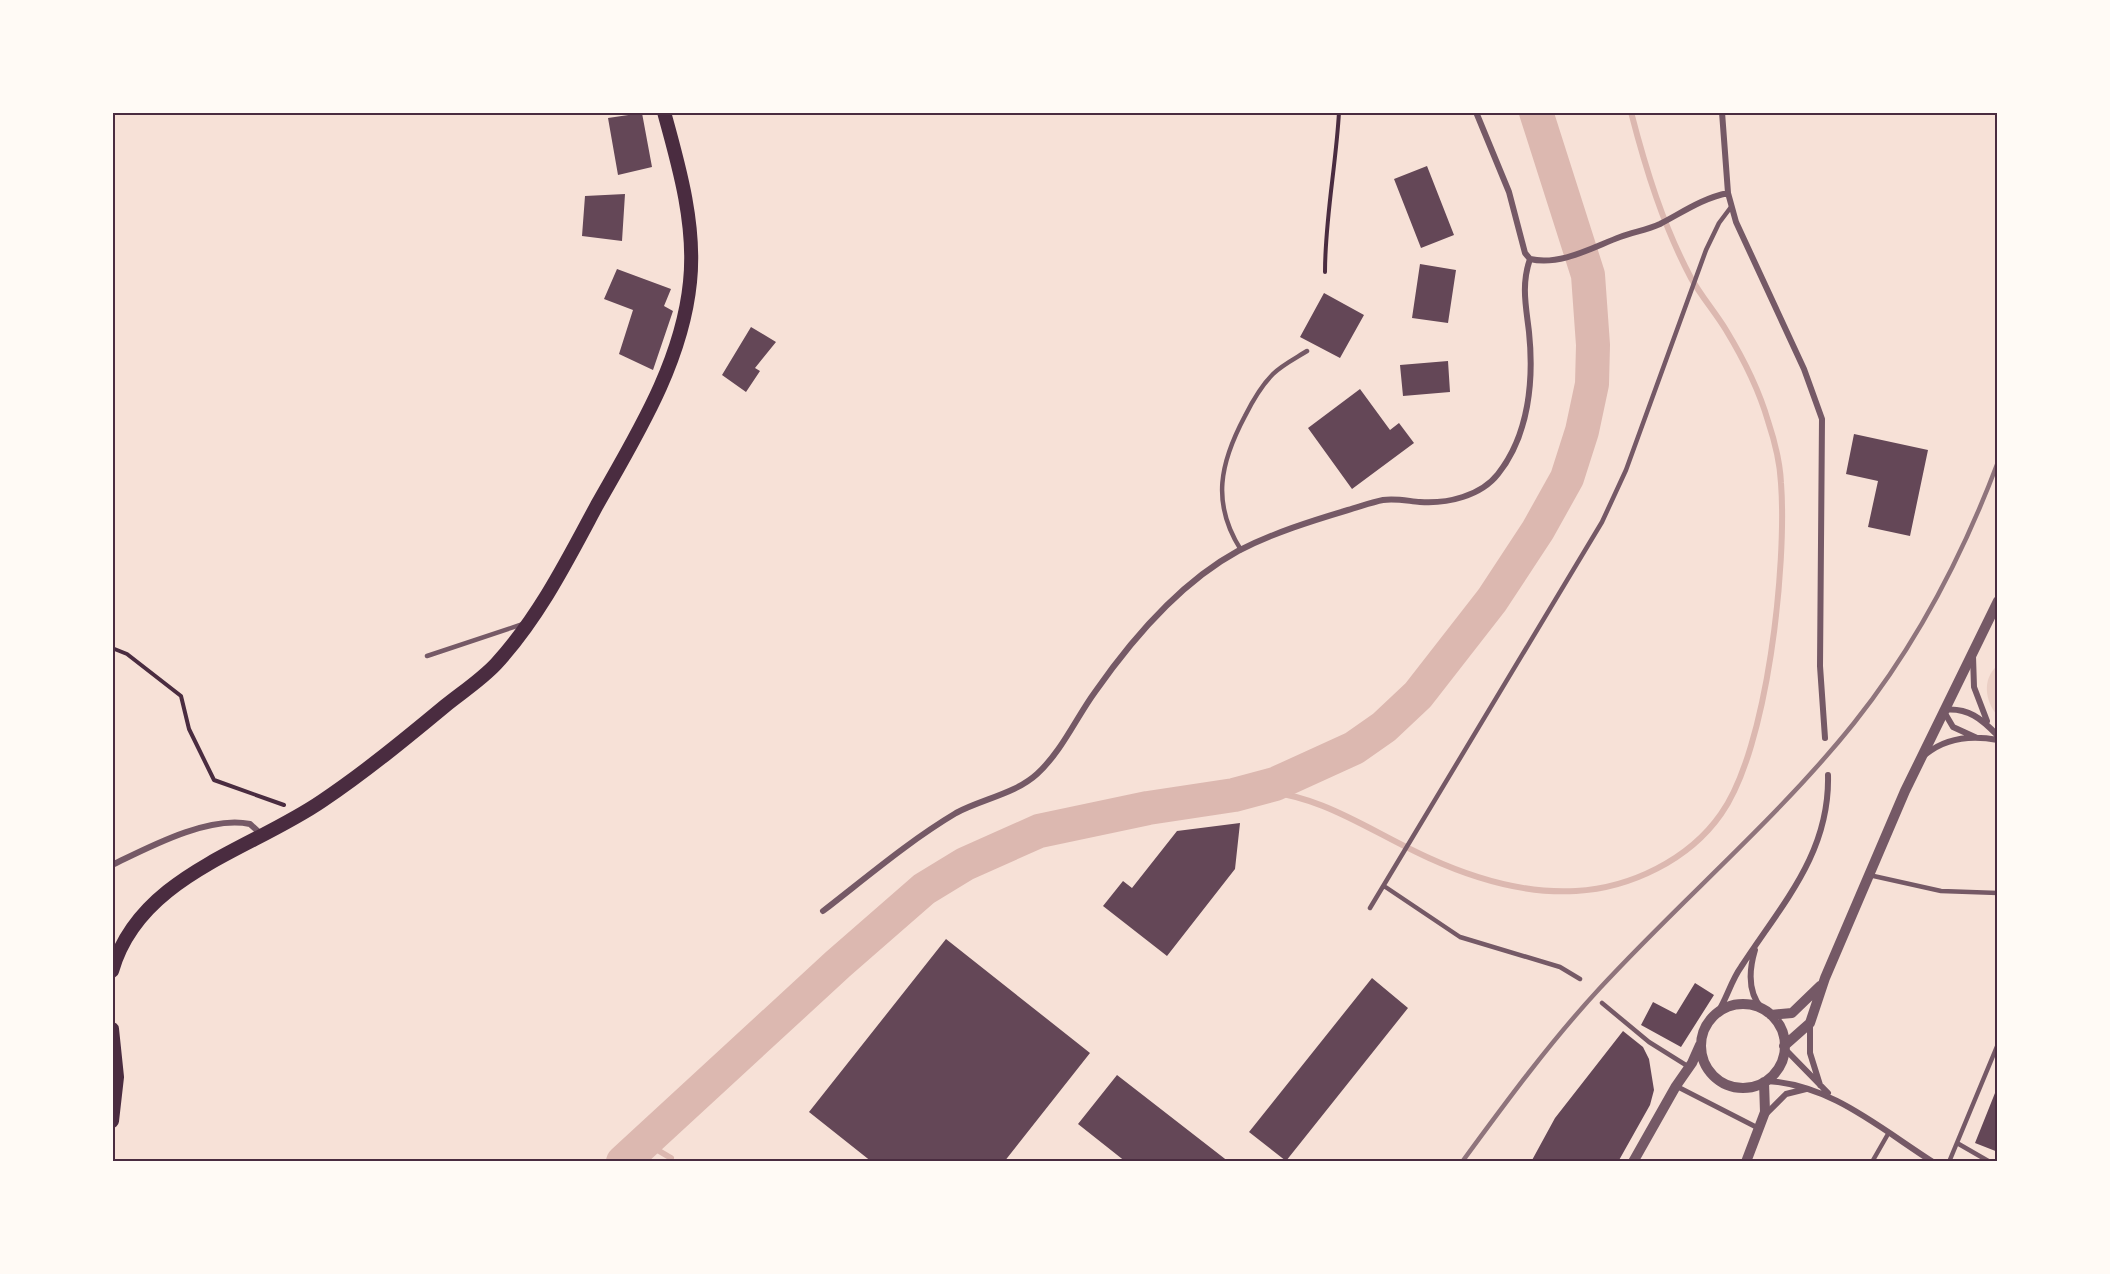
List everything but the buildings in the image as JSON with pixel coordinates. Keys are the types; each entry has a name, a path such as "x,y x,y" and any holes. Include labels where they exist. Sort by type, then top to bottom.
{"main road":[{"path":"112,971 127,936 161,897 196,871 303,813 372,766 494,666 531,621 645,419 684,321 691,279 690,228 676,153 664,112"},
{"path":"112,1029 117,1077 112,1121"}],"street":[{"path":"1476,112 1502,173 1525,253 1530,259 1539,261 1589,251 1653,227 1689,208 1728,193"},
{"path":"1722,112 1731,207 1746,247 1820,406 1823,437 1820,666 1825,738"},
{"path":"824,911 902,850 954,815 1019,786 1038,773 1058,749 1095,692 1146,628 1210,570 1241,550 1295,527 1381,500 1428,502 1460,497 1481,488 1496,476 1513,447 1527,407 1530,351 1523,292 1530,259"},
{"path":"1820,1090 1810,1057 1811,1020 1826,978 1919,761 1998,601"},
{"path":"1974,647 1974,687 1979,703 1998,738"},
{"path":"1943,710 1959,710 1973,714 1992,729"},
{"path":"1943,710 1953,727 1977,738"},
{"path":"1919,761 1945,742 1998,738"},
{"path":"1633,1161 1676,1086 1690,1067 1706,1025 1718,1012 1737,973 1757,946 1816,849 1827,816 1828,775"},
{"path":"112,865 177,836 217,824 250,824 257,827 262,836"},
{"path":"1757,946 1751,982 1756,1001 1781,1029 1784,1047 1779,1067 1765,1081 1764,1117"},
{"path":"1718,1012 1740,1004 1786,1016 1798,1010 1826,978"},
{"path":"1784,1047 1811,1020"},
{"path":"1701,1042 1704,1062 1720,1081 1740,1088 1765,1081 1785,1082 1820,1090 1933,1161"},
{"path":"1784,1047 1820,1090"},
{"path":"1676,1086 1759,1129"},
{"path":"1746,1161 1764,1117 1773,1105 1790,1092 1802,1089 1820,1090"}],"lane":[{"path":"1370,908 1602,522 1626,470 1712,236 1731,207"},
{"path":"1241,550 1225,520 1222,495 1224,461 1235,434 1259,392 1273,373 1306,351"},
{"path":"427,656 531,621"},
{"path":"1869,875 1941,891 1998,892"},
{"path":"1384,886 1460,937 1560,967 1580,979"},
{"path":"1602,1003 1649,1041 1690,1067"},
{"path":"1949,1161 1998,1044"},
{"path":"1872,1161 1888,1134"},
{"path":"1957,1143 1990,1161"}],"path":[{"path":"1325,272 1325,232 1335,167 1339,112"},
{"path":"112,648 127,654 181,696 189,729 214,780 303,813"}],"shaded area":[{"path":"1997,666 1997,715 1988,697 1987,684 1992,671"}],"waterway":[{"path":"623,1162 838,964 924,889 965,864 1039,831 1148,808 1234,795 1275,784 1354,748 1384,727 1418,695 1492,600 1538,530 1567,478 1582,431 1592,384 1593,345 1588,275 1536,112"},
{"path":"1255,790 1280,793 1325,807 1407,848 1464,872 1501,884 1557,891 1596,889 1657,869 1692,845 1721,814 1737,784 1751,746 1771,654 1781,560 1780,467 1771,429 1750,374 1726,330 1691,278 1672,238 1649,176 1631,112"},
{"path":"638,1148 654,1148 671,1158"}],"railway":[{"path":"1462,1162 1529,1073 1582,1009 1632,955 1794,792 1825,758 1877,693 1918,630 1954,565 1998,462"}]}
